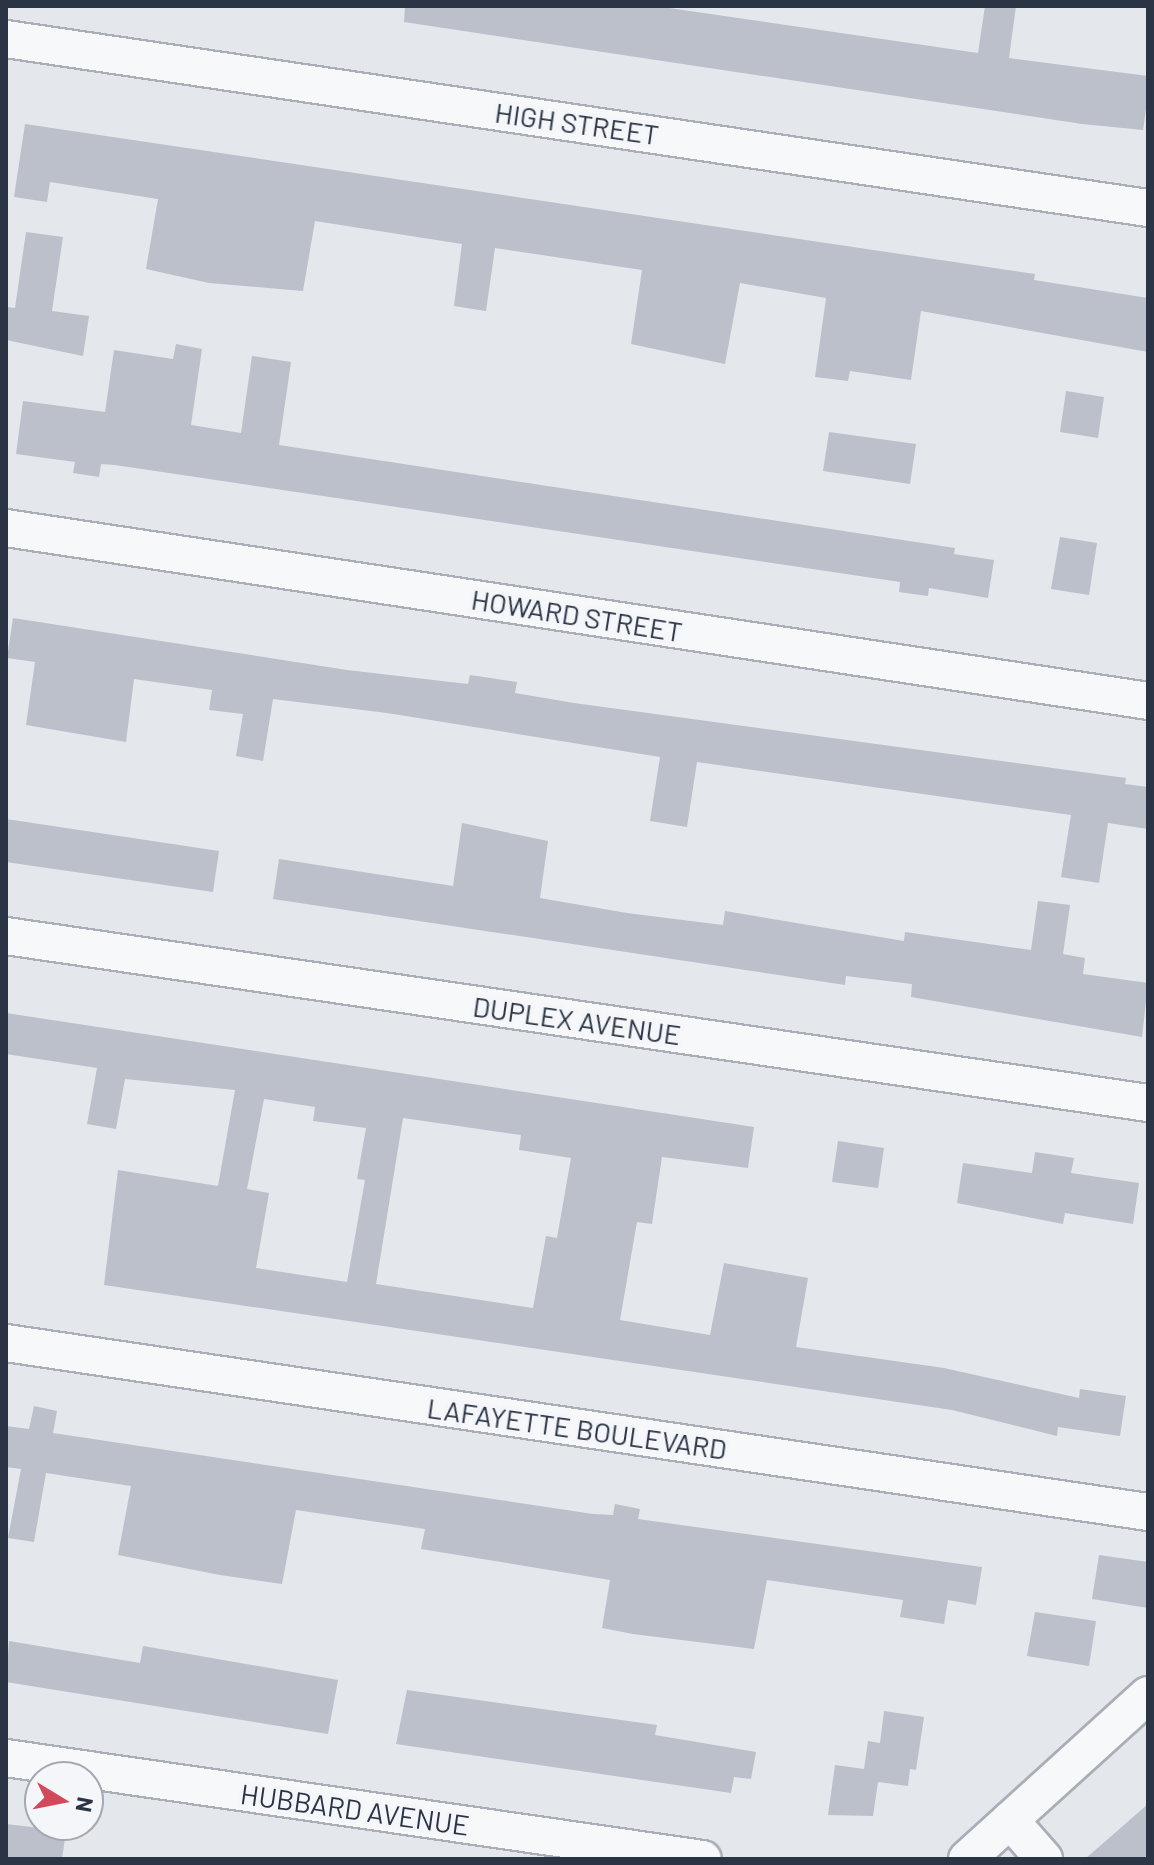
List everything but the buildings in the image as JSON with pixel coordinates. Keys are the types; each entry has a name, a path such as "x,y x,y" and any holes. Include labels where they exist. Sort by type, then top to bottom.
{"street":[{"name":"HIGH STREET","path":"6,39 1148,208"},
{"name":"HOWARD STREET","path":"6,528 1148,701"},
{"name":"DUPLEX AVENUE","path":"6,936 1148,1103"},
{"name":"LAFAYETTE BOULEVARD","path":"6,1343 1148,1512"},
{"path":"967,1859 1148,1695"},
{"name":"HUBBARD AVENUE","path":"6,1758 703,1859"},
{"path":"1010,1820 1044,1859"}]}
